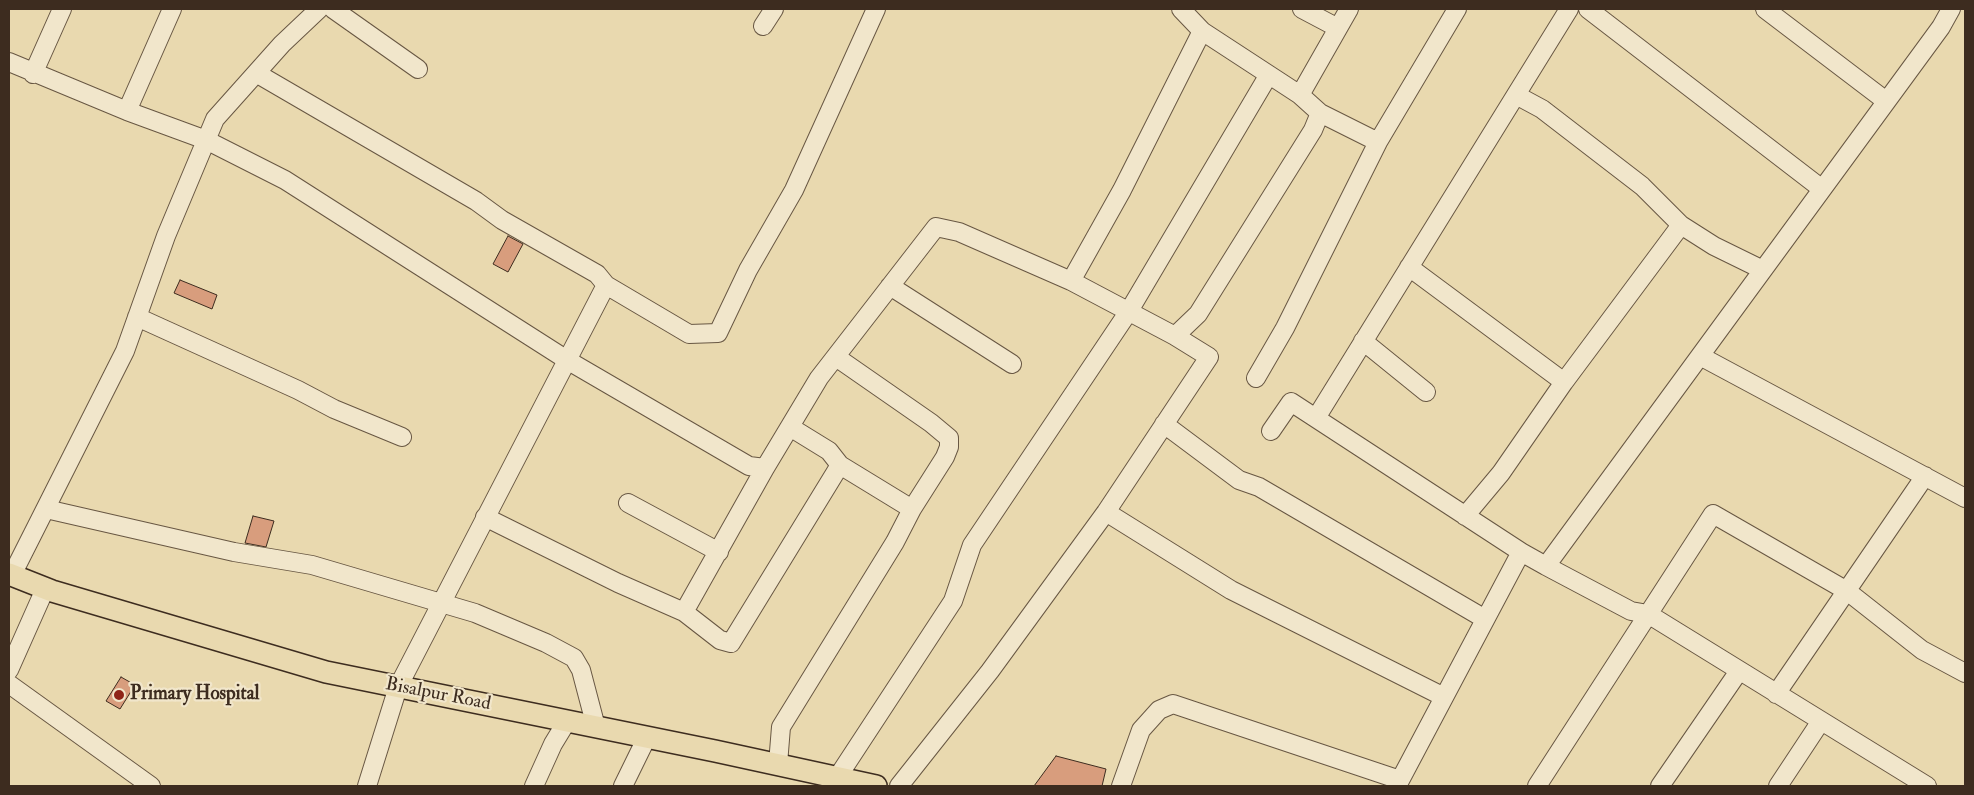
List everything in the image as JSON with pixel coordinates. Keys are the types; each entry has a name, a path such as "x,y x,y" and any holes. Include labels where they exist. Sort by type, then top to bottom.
{"main road":[{"name":"Bisalpur Road","path":"10,574 45,589 326,672 778,764 876,786"}],"street":[{"path":"33,74 62,9"},
{"path":"127,111 172,9"},
{"path":"10,574 46,509 125,351 166,236 215,119 282,44 319,9"},
{"path":"333,9 418,69"},
{"path":"763,26 774,9"},
{"path":"256,72 476,201 502,220 597,274 606,285 689,334 718,333 748,270 794,190 876,9"},
{"path":"1181,9 1202,31 1268,76 1300,95 1320,113 1378,142"},
{"path":"1302,9 1338,28"},
{"path":"1300,95 1349,9"},
{"path":"1256,378 1285,328 1378,142 1457,9"},
{"path":"1316,418 1569,9"},
{"path":"1588,9 1822,189"},
{"path":"1765,9 1886,101"},
{"path":"1546,566 1886,101 1948,10"},
{"path":"1071,281 1122,190 1202,31"},
{"path":"9,62 33,74 206,140 285,180 567,360 749,466 764,468"},
{"path":"837,778 953,601 972,545 1128,311 1268,76"},
{"path":"1516,95 1542,109 1642,186 1680,225 1714,246 1762,270"},
{"path":"1176,336 1198,314 1313,130 1320,113"},
{"path":"1465,516 1501,473 1564,382 1680,225"},
{"path":"684,612 764,468 819,378 936,227 959,232 1071,281 1176,336 1209,357 1106,512 990,671 899,786"},
{"path":"1409,267 1564,382"},
{"path":"367,786 398,687 440,602 606,285"},
{"path":"890,286 1012,364"},
{"path":"137,317 298,390 334,409 402,437"},
{"path":"1363,341 1426,392"},
{"path":"1700,356 1965,498"},
{"path":"778,764 781,727 945,457 949,438 906,404 836,357"},
{"path":"1271,431 1291,402 1521,552 1631,611 1648,614 1927,786"},
{"path":"1164,424 1240,480 1259,487 1485,619"},
{"path":"790,427 828,452 840,465 912,509"},
{"path":"485,517 618,583 684,612 720,640 731,643 840,465"},
{"path":"1776,694 1926,476"},
{"path":"628,503 719,552"},
{"path":"46,509 234,552 312,565 475,613 546,643 574,658 581,670 596,727"},
{"path":"1106,512 1231,590 1444,697"},
{"path":"1537,786 1713,514 1847,591 1922,650 1965,673"},
{"path":"1121,786 1141,730 1159,710 1173,704 1398,783 1521,552"},
{"path":"9,670 45,589"},
{"path":"1660,786 1739,671"},
{"path":"9,684 151,786"},
{"path":"534,786 553,744 567,721"},
{"path":"1778,786 1821,722"},
{"path":"624,786 646,737"}],"building":[{"path":"508,236 523,244 508,272 493,264"},
{"path":"180,280 217,295 212,309 174,293"},
{"path":"253,516 274,521 266,547 245,543"},
{"path":"121,677 135,685 120,709 106,701"},
{"path":"1056,756 1106,769 1102,786 1034,786"}],"place":[{"name":"Primary Hospital","path":"119,695"}]}
